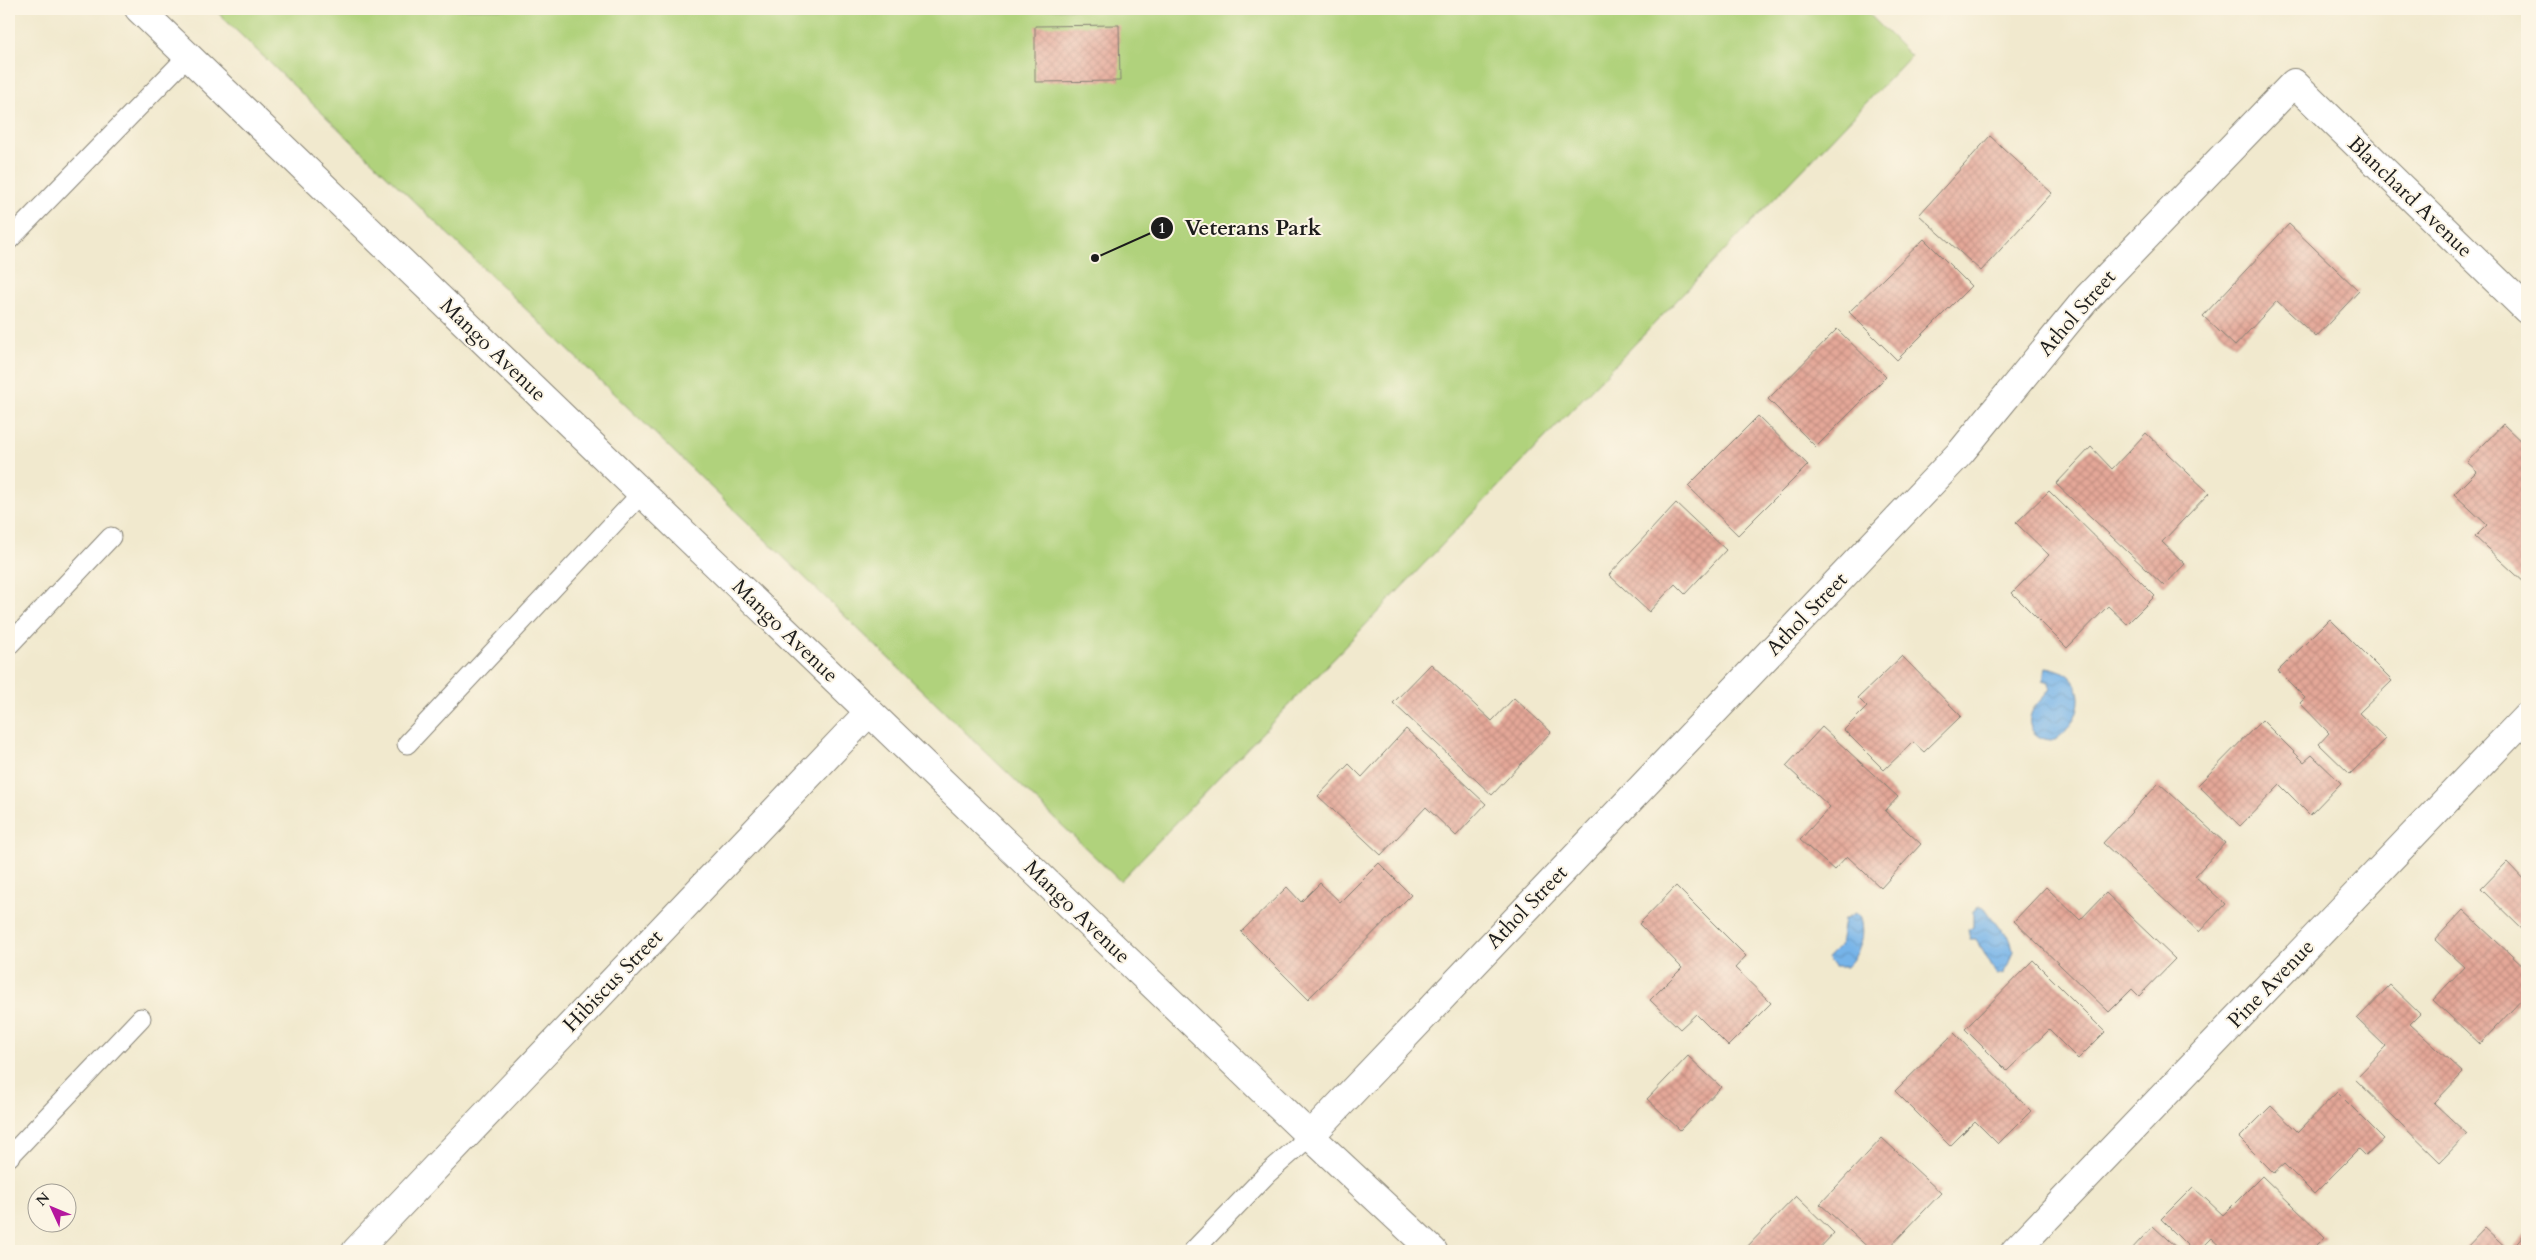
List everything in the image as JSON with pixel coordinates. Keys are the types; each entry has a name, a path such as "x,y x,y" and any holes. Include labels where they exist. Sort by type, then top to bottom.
{"street":[{"name":"Mango Avenue","path":"138,9 1310,1136 1433,1251"},
{"name":"Blanchard Avenue","path":"2294,83 2527,310"},
{"name":"Athol Street","path":"1310,1136 1961,452 2087,298 2294,83"},
{"name":"Hibiscus Street","path":"356,1251 869,712"},
{"name":"Pine Avenue","path":"2015,1251 2527,716"}],"lane":[{"path":"9,240 188,56"},
{"path":"407,744 642,493"},
{"path":"9,645 111,537"},
{"path":"9,1157 141,1018"},
{"path":"1192,1251 1267,1174 1310,1136"}],"green space":[{"path":"214,9 1864,9 1911,56 1120,881"}],"water":[{"path":"2046,667 2061,671 2071,678 2077,687 2079,698 2078,709 2073,721 2055,740 2039,737 2030,725 2032,710 2050,688 2049,682 2043,680"},
{"path":"1979,907 1985,908 1999,928 2008,935 2011,942 2013,951 2005,973 1997,975 1976,939 1970,939 1968,930 1973,927 1973,911"},
{"path":"1855,913 1860,916 1862,923 1861,943 1855,956 1846,967 1834,967 1827,958 1840,945 1844,919"}],"building":[{"path":"1119,25 1120,81 1035,82 1035,26"},
{"path":"1990,136 2052,193 1981,271 1919,215"},
{"path":"2289,224 2359,291 2316,337 2277,301 2235,346 2203,316"},
{"path":"1924,239 1971,286 1897,360 1849,312"},
{"path":"1837,329 1886,377 1816,447 1768,399"},
{"path":"1758,416 1808,465 1738,535 1688,486"},
{"path":"2503,424 2527,447 2526,584 2475,537 2487,525 2454,494 2477,471 2467,462"},
{"path":"2146,433 2209,493 2162,542 2185,564 2164,586 2056,484 2091,447 2112,469"},
{"path":"2049,491 2155,596 2127,624 2108,606 2067,648 2012,593 2049,555 2016,523"},
{"path":"1676,503 1726,550 1685,594 1675,584 1649,612 1609,575"},
{"path":"2330,619 2392,681 2359,713 2386,739 2350,774 2319,744 2329,733 2300,703 2305,698 2278,671"},
{"path":"1902,656 1961,716 1924,752 1913,742 1884,770 1844,730 1867,707 1858,698"},
{"path":"1431,664 1492,721 1514,698 1551,732 1492,795 1393,703"},
{"path":"2262,720 2304,762 2312,755 2341,783 2310,815 2280,785 2240,826 2198,785"},
{"path":"1822,727 1898,797 1885,811 1921,844 1881,888 1847,856 1834,870 1800,840 1830,807 1786,766"},
{"path":"1406,729 1486,804 1456,836 1426,807 1381,855 1318,796 1349,764 1362,777"},
{"path":"2159,783 2225,843 2195,876 2225,904 2199,932 2103,843"},
{"path":"2507,862 2527,883 2527,934 2481,889"},
{"path":"1379,863 1411,895 1308,999 1241,932 1287,887 1301,902 1320,883 1340,902"},
{"path":"1676,886 1746,956 1735,968 1771,1003 1728,1046 1696,1014 1680,1029 1650,1000 1682,968 1639,924"},
{"path":"2046,887 2080,920 2106,893 2175,959 2139,996 2132,989 2109,1012 2014,921"},
{"path":"2463,910 2527,970 2527,994 2480,1044 2433,1000 2464,967 2435,940"},
{"path":"2033,960 2105,1032 2078,1059 2049,1030 2007,1071 1965,1029"},
{"path":"2390,985 2420,1014 2410,1024 2463,1073 2434,1103 2467,1134 2440,1162 2355,1079 2386,1047 2357,1019"},
{"path":"1954,1033 2031,1111 1998,1144 1975,1121 1950,1146 1895,1091"},
{"path":"1688,1056 1721,1087 1680,1130 1647,1099"},
{"path":"2337,1092 2384,1139 2366,1156 2359,1149 2314,1194 2284,1164 2274,1173 2239,1138 2271,1106 2298,1132"},
{"path":"1882,1138 1941,1193 1886,1251 1872,1251 1820,1204"},
{"path":"2262,1176 2325,1237 2311,1251 2225,1251 2211,1238 2198,1251 2193,1251 2161,1219 2193,1187 2223,1215"},
{"path":"1796,1196 1834,1233 1817,1251 1743,1251"},
{"path":"2153,1226 2180,1251 2130,1251"},
{"path":"2485,1228 2510,1251 2463,1251"},
{"path":"2527,1232 2527,1251 2510,1251"}],"place":[{"name":"Veterans Park","path":"1095,258"}]}
